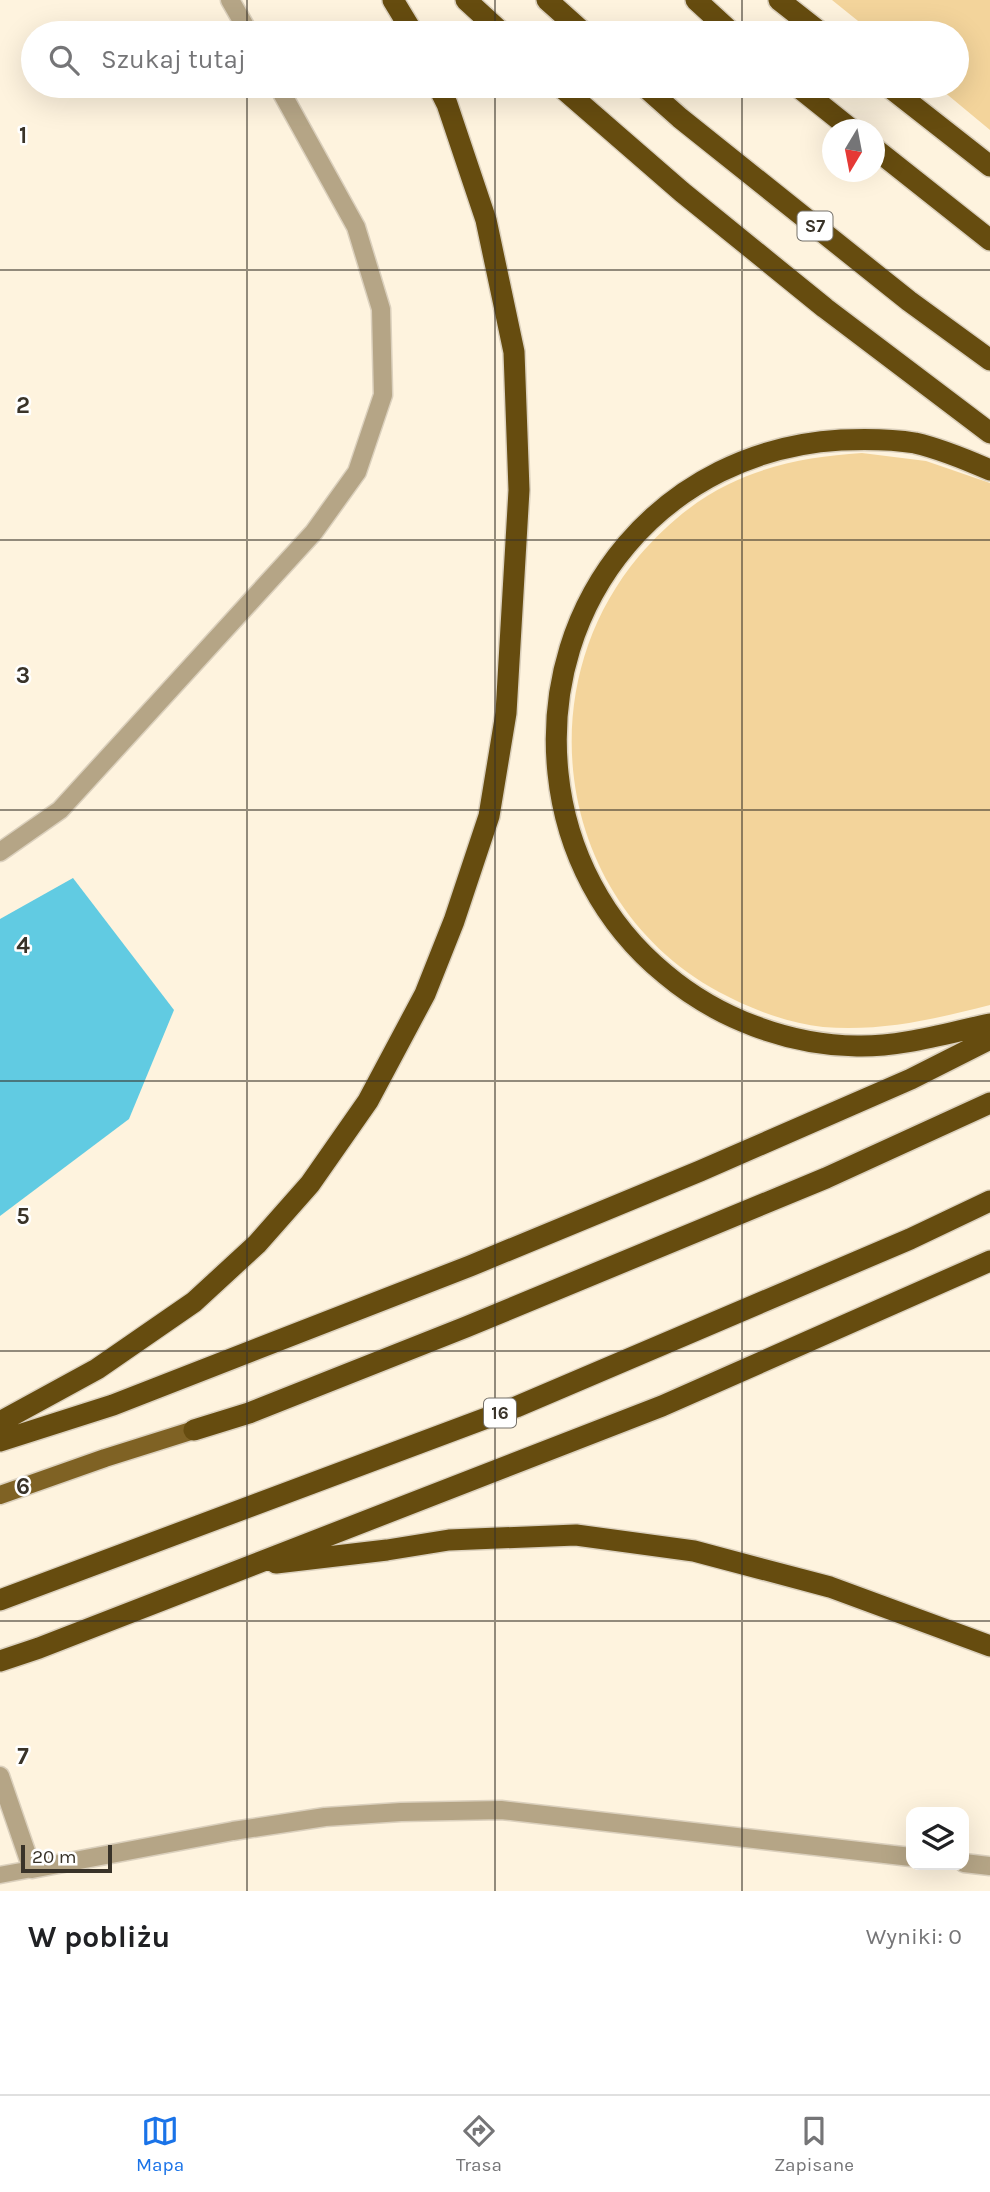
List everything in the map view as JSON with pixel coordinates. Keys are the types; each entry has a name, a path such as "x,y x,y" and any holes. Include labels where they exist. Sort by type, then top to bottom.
{"highway":[{"path":"393,0 406,21"},
{"path":"466,0 489,21"},
{"path":"547,0 571,21"},
{"path":"696,0 719,21"},
{"path":"779,0 806,21"},
{"path":"0,1422 96,1369 194,1302 257,1244 310,1184 368,1101 425,994 454,921 489,816 506,713 519,490 514,352 486,220 444,98"},
{"path":"574,98 682,192 805,291 990,433"},
{"name":"S7","path":"658,98 909,301 990,360"},
{"path":"812,98 838,119"},
{"path":"903,98 990,166"},
{"path":"885,157 990,240"},
{"path":"990,470 953,454 914,443 869,438 807,443 766,452 729,467 698,484 667,505 645,525 610,567 593,594 566,654 559,685 555,750 559,789 572,843 600,900 650,962 704,1003 763,1030 827,1044 857,1046 898,1043 990,1024"},
{"path":"0,1440 113,1405 470,1266 700,1171 911,1079 990,1039"},
{"path":"194,1430 249,1413 466,1327 826,1178 990,1103"},
{"name":"16","path":"0,1600 516,1407 911,1239 990,1200"},
{"path":"0,1661 662,1406 990,1261"},
{"path":"246,1566 449,1540 576,1535 694,1551 818,1584 990,1646"}],"main road":[{"path":"0,1495 194,1430"}],"street":[{"path":"230,0 242,21"},
{"path":"0,852 60,810 314,532 357,472 383,395 381,309 356,228 285,98"},
{"path":"0,1776 32,1869 233,1831 325,1817 500,1810 906,1856"},
{"path":"969,1864 990,1866"}],"lane":[{"path":"0,1875 32,1869"}],"shaded area":[{"path":"832,0 990,0 990,130 951,98 969,98 969,21 858,21"},
{"path":"862,453 926,461 990,483 990,1005 887,1026 823,1027 783,1019 719,992 665,954 623,907 593,852 576,793 572,731 581,670 603,611 639,556 659,535 704,498 745,477 794,462"}],"water":[{"path":"73,878 174,1010 129,1119 0,1216 0,919"}]}
